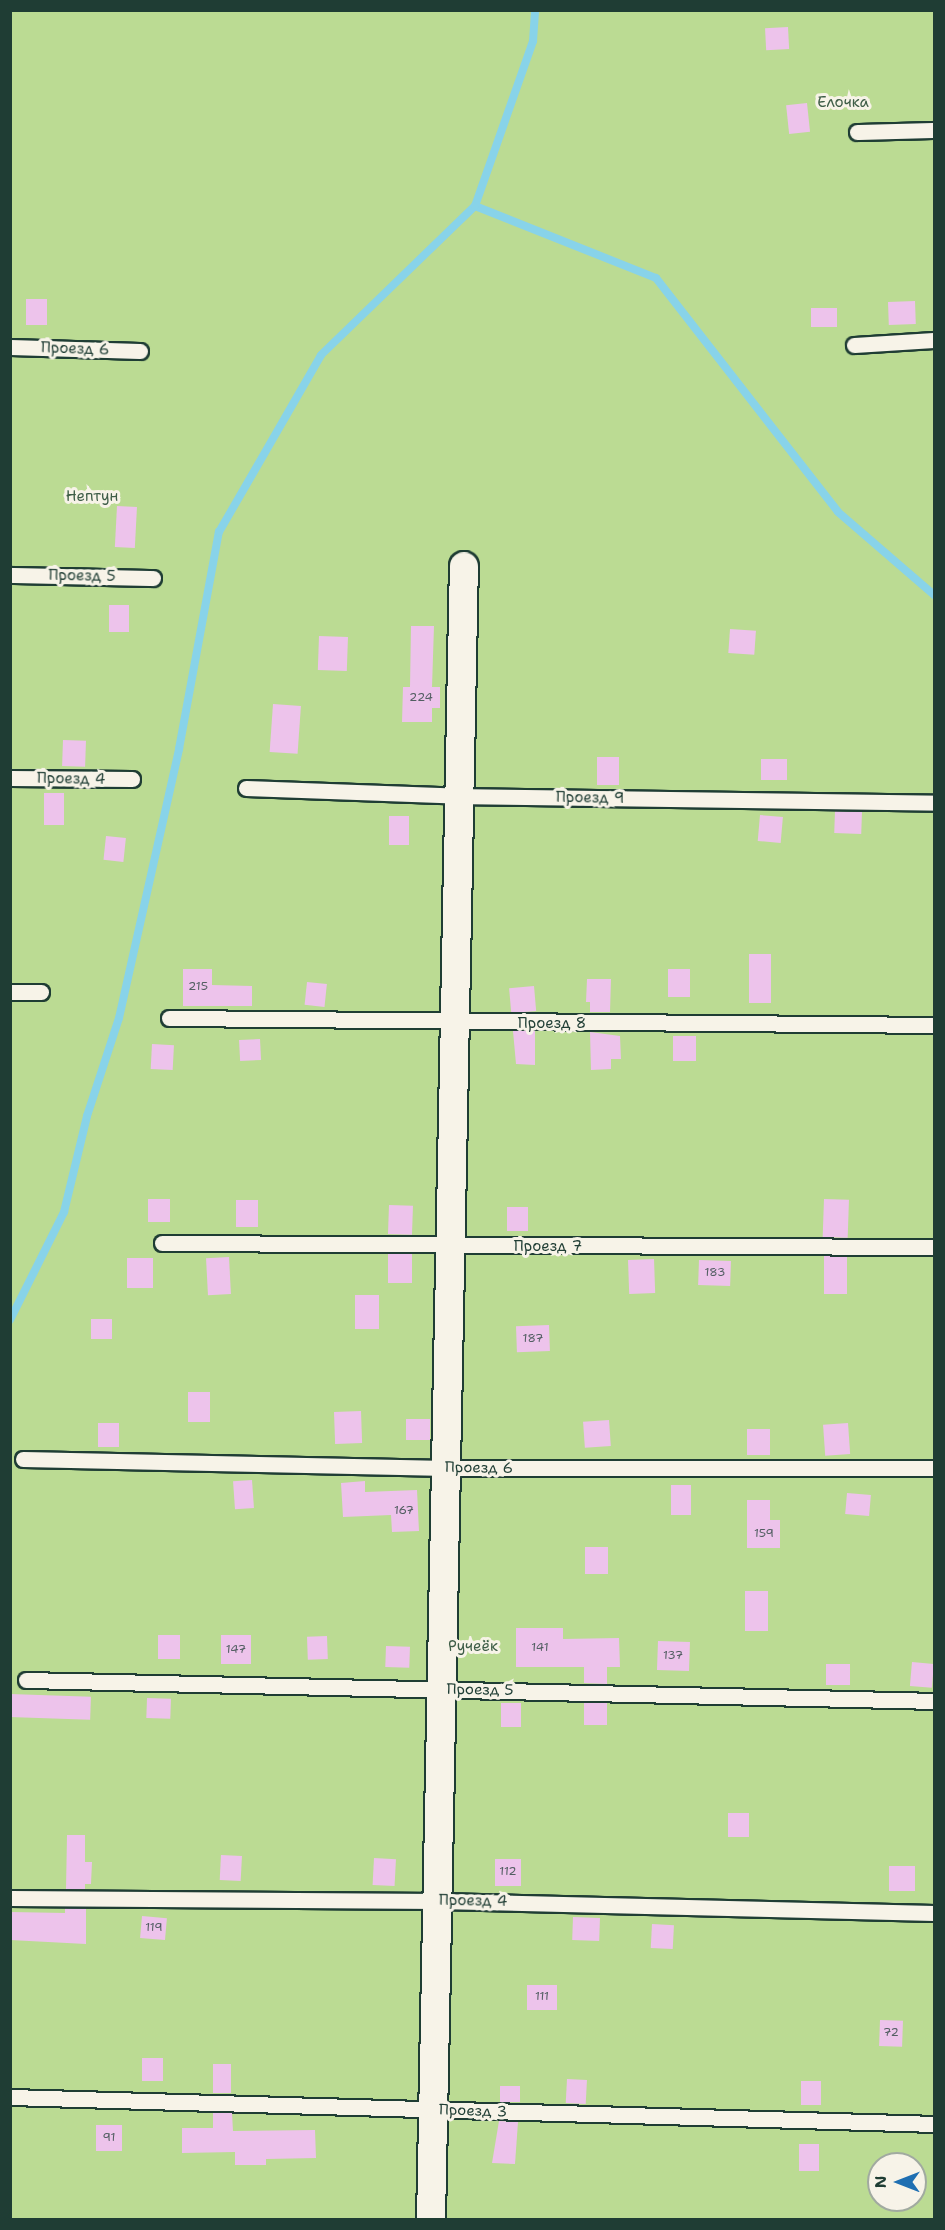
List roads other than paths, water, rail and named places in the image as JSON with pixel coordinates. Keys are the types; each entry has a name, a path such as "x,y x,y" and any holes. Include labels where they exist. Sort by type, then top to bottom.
{"street":[{"path":"431,2220 464,566"}],"lane":[{"path":"857,132 934,130"},
{"path":"854,345 934,340"},
{"name":"Проезд 6","path":"10,347 140,351"},
{"name":"Проезд 5","path":"10,575 153,578"},
{"name":"Проезд 4","path":"10,778 132,779"},
{"name":"Проезд 9","path":"246,788 460,796 934,803"},
{"path":"10,992 41,993"},
{"name":"Проезд 8","path":"169,1018 455,1023 934,1025"},
{"name":"Проезд 7","path":"162,1243 451,1247 934,1247"},
{"name":"Проезд 6","path":"23,1459 447,1468 934,1468"},
{"name":"Проезд 5","path":"26,1680 934,1701"},
{"name":"Проезд 4","path":"10,1898 438,1901 934,1913"},
{"name":"Проезд 3","path":"10,2097 934,2124"}],"waterway":[{"path":"10,1320 64,1212 87,1116 119,1018 179,749 219,532 321,355 475,206 533,41 535,10"},
{"path":"475,206 656,278 838,512 934,595"}],"park label":[{"name":"Елочка","path":"843,103"},
{"name":"Нептун","path":"92,497"},
{"name":"Ручеёк","path":"473,1647"}]}
